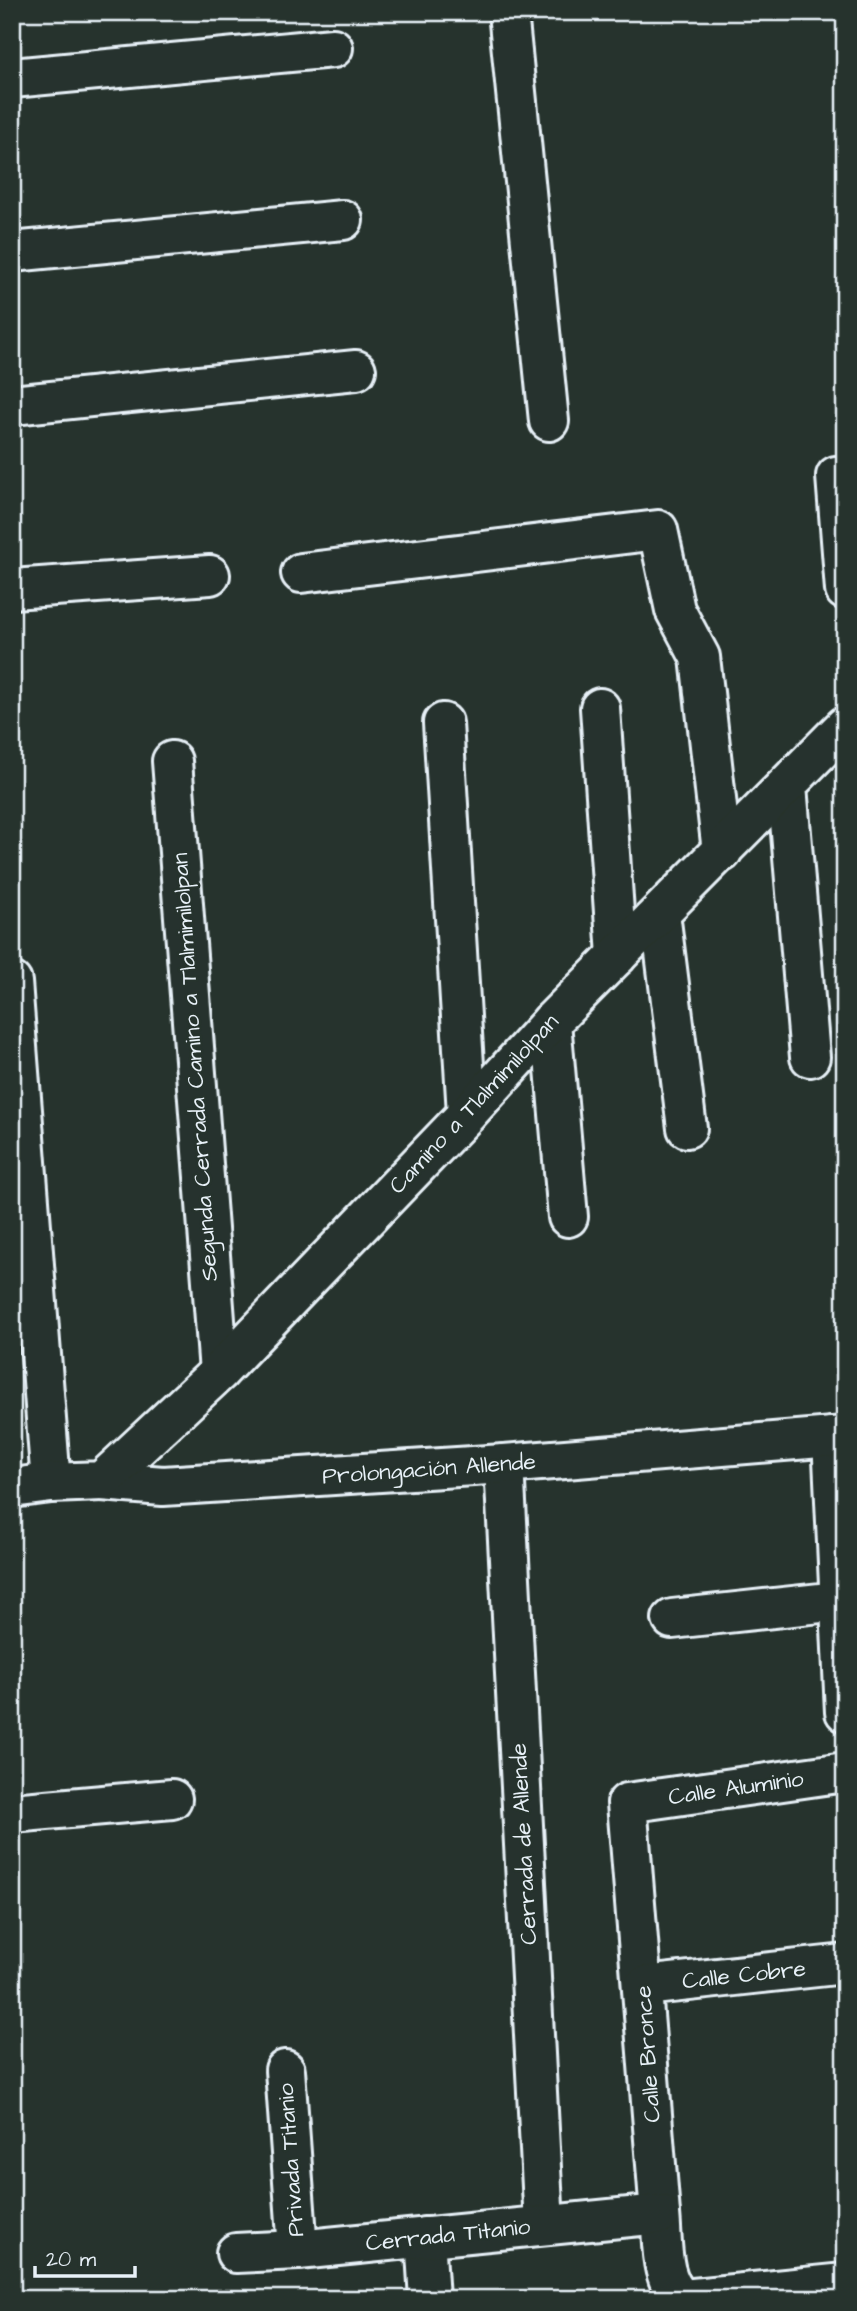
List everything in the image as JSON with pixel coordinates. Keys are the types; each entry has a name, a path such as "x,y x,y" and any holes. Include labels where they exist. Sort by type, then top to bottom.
{"street":[{"path":"508,12 549,421"},
{"path":"12,78 332,48"},
{"path":"12,252 343,220"},
{"path":"12,405 356,370"},
{"path":"836,476 845,590"},
{"path":"301,573 658,530 675,610 701,656 722,852"},
{"path":"12,589 210,575"},
{"path":"600,708 617,956"},
{"path":"443,723 467,1114"},
{"name":"Camino a Tlalmimilolpan","path":"102,1480 219,1372 467,1114 551,1022 845,726"},
{"name":"Segunda Cerrada Camino a Tlalmimilolpan","path":"172,761 219,1372"},
{"path":"787,786 810,1058"},
{"path":"660,913 687,1128"},
{"path":"12,982 51,1483"},
{"path":"551,1022 568,1217"},
{"path":"839,1436 839,1601 845,1712"},
{"name":"Prolongación Allende","path":"12,1488 102,1480 163,1486 504,1464 839,1436"},
{"name":"Cerrada de Allende","path":"504,1464 544,2225"},
{"path":"672,1619 839,1601"},
{"name":"Calle Aluminio","path":"627,1803 845,1772"},
{"path":"12,1813 172,1799"},
{"name":"Calle Bronce","path":"627,1803 660,2214 668,2280 673,2291 683,2299"},
{"name":"Calle Cobre","path":"643,1986 845,1964"},
{"name":"Privada Titanio","path":"285,2070 298,2250"},
{"name":"Cerrada Titanio","path":"236,2253 298,2250 660,2214"},
{"path":"425,2237 429,2299"},
{"path":"683,2299 845,2283"}]}
